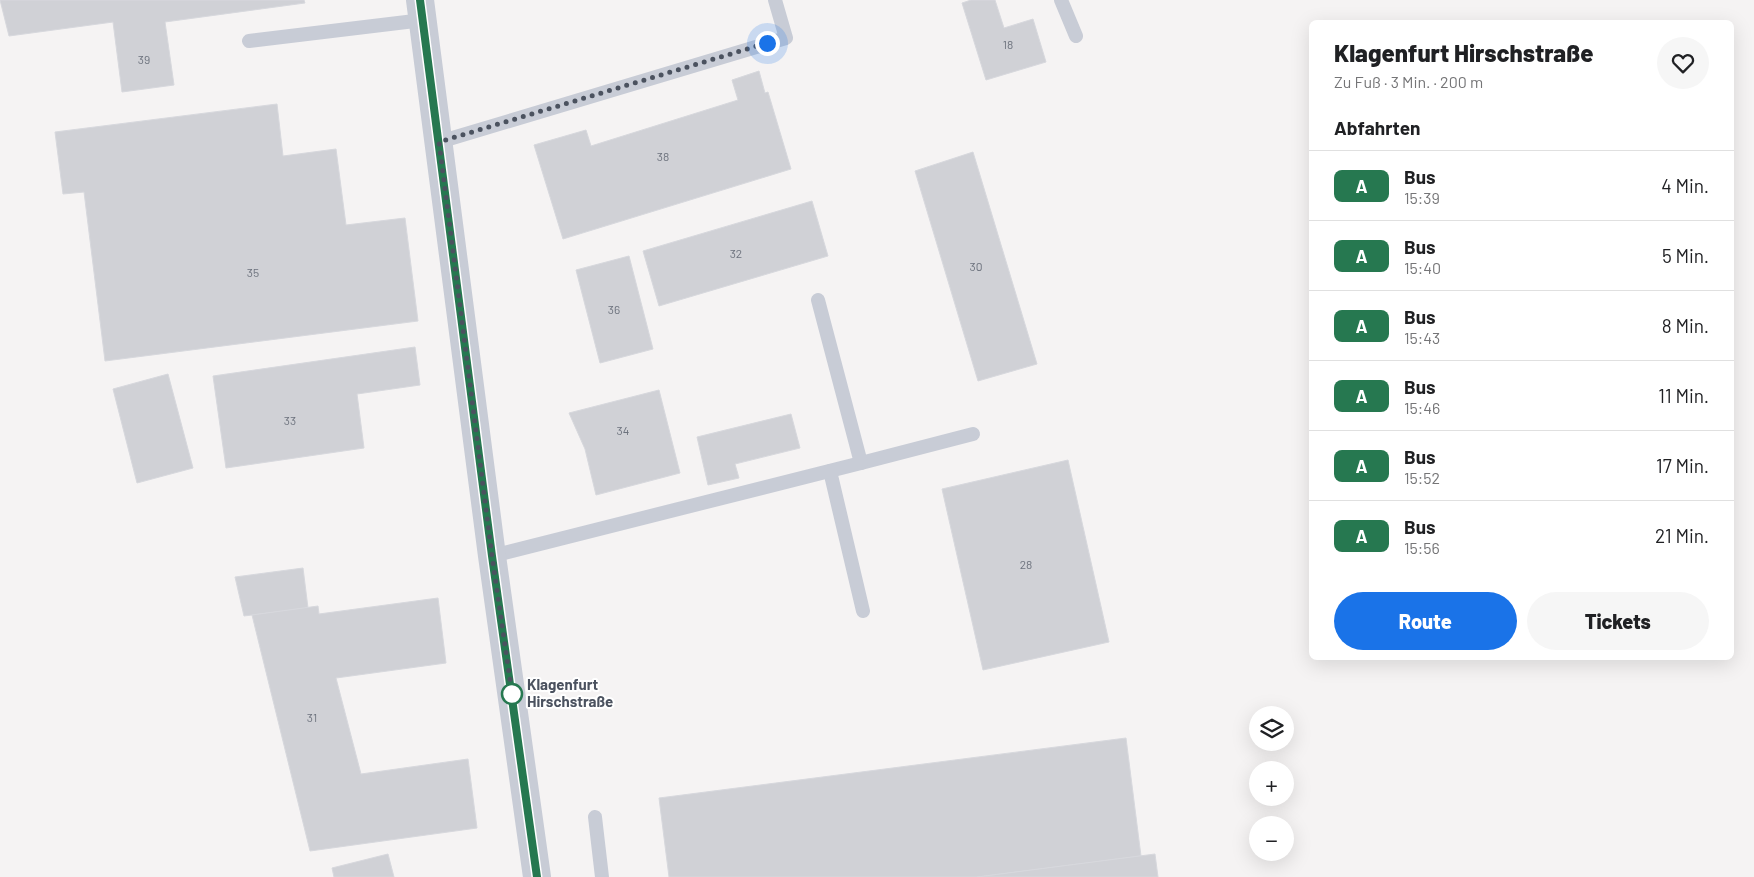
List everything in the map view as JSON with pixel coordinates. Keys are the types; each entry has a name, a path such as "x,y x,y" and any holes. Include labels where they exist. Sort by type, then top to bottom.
{"street":[{"path":"421,10 492,556 537,877"}],"lane":[{"path":"439,142 786,38 775,0"},
{"path":"1061,0 1076,36"},
{"path":"249,41 421,10"},
{"path":"818,300 861,463"},
{"path":"492,556 973,434"},
{"path":"830,471 863,611"},
{"path":"595,817 602,877"}],"building":[{"path":"0,0 304,0 305,3 165,22 174,85 122,92 113,22 9,36"},
{"path":"971,0 995,0 1004,28 1033,19 1046,62 986,80 962,3"},
{"path":"759,71 765,93 768,92 791,169 563,239 534,145 586,130 591,146 738,100 732,80"},
{"path":"277,104 283,156 336,149 346,225 405,218 418,321 105,361 84,192 63,194 55,132"},
{"path":"973,152 1037,364 978,381 915,171"},
{"path":"812,201 828,256 659,306 643,251"},
{"path":"629,256 653,349 600,363 576,270"},
{"path":"415,347 420,385 357,394 364,448 226,468 213,376"},
{"path":"168,374 193,468 137,483 113,389"},
{"path":"659,390 680,473 596,495 585,449 569,413"},
{"path":"791,414 800,448 735,464 739,478 708,485 697,437"},
{"path":"1068,460 1109,642 983,670 942,489"},
{"path":"303,568 308,608 244,616 235,577"},
{"path":"438,598 446,663 336,678 361,774 468,759 477,828 310,851 252,615 318,606 319,614"},
{"path":"1126,738 1141,856 978,877 669,877 659,798"},
{"path":"388,854 394,877 334,877 332,868"},
{"path":"1155,854 1158,877 977,877"}],"bus line":[{"name":"A","path":"420,0 492,556 537,877"}],"place":[{"name":"Klagenfurt Hirschstraße","path":"512,694"}],"route":[{"path":"512,694 513,700 492,556 439,142 767,43"}]}
